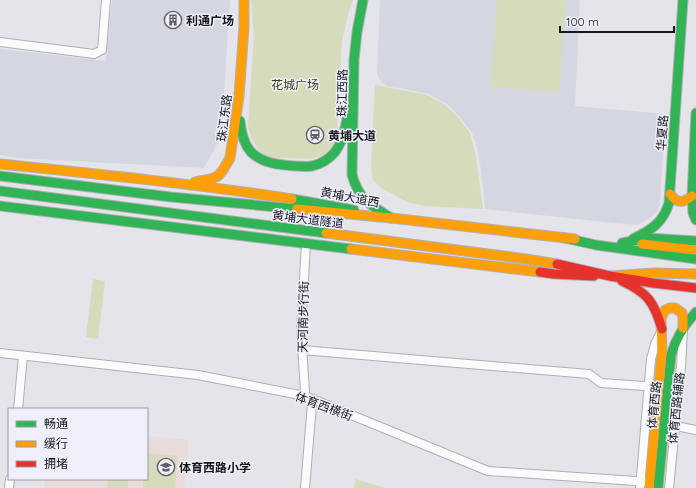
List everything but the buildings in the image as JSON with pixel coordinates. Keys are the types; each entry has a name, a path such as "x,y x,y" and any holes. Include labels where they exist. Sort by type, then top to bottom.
{"main road":[{"name":"珠江东路","path":"160,181 191,182 211,179 218,176 230,158 239,96 244,27 244,0"},
{"name":"珠江西路","path":"363,0 354,60 352,176 354,185 363,199 390,218"},
{"name":"华夏路","path":"622,243 644,234 659,223 665,216 668,208 683,0"},
{"path":"239,96 242,137 251,152 258,158 271,163 308,167 324,162 336,151 354,93"},
{"path":"696,113 692,196 693,212 696,220"},
{"name":"黄埔大道西","path":"0,164 160,181 331,205 390,218 565,238 696,250"},
{"name":"黄埔大道隧道","path":"0,176 171,197 390,218"},
{"name":"黄埔大道隧道","path":"0,191 526,259 563,265 611,276"},
{"path":"670,194 672,198 683,202 692,196"},
{"path":"0,206 554,274 611,276 662,272 696,274"},
{"path":"565,238 596,245 696,259"},
{"path":"622,243 648,238 696,241"},
{"path":"611,276 696,288"},
{"path":"611,276 642,291 651,303 659,318 662,329"},
{"path":"662,329 662,314 666,309 670,308 675,308 683,314 683,328"},
{"name":"体育西路","path":"658,488 671,355 675,340 687,321 696,312"},
{"name":"体育西路","path":"650,485 662,352 662,329"}],"street":[{"path":"0,42 94,54 102,50 106,0"},
{"name":"天河南步行街","path":"305,392 301,331 306,243"},
{"name":"体育西路辅路","path":"668,488 682,352 683,328"},
{"path":"640,484 652,359 655,344 662,329"},
{"path":"302,350 589,374 601,383 659,387"},
{"name":"体育西横街","path":"0,353 198,375 305,396 488,471 650,485"},
{"path":"18,408 23,356"},
{"path":"305,488 312,404"},
{"path":"664,424 696,430"}],"shaded area":[{"path":"112,0 230,0 221,137 204,168 17,158 0,155 0,49 106,61"},
{"path":"380,0 580,0 575,106 665,114 660,204 657,212 647,220 637,225 485,209 477,147 472,133 458,115 447,104 428,94 389,87 381,82 377,74"},
{"name":"体育西路小学","path":"148,436 189,440 184,488 44,488 45,480 148,480"}],"green space":[{"name":"花城广场","path":"251,0 353,0 342,41 337,132 330,149 320,157 306,159 270,157 260,151 252,140 248,127 254,35"},
{"path":"497,0 566,0 559,93 490,87"},
{"path":"375,85 427,95 445,105 456,115 470,133 476,157 483,209 424,206 407,202 381,188 373,180 371,168"},
{"path":"93,279 105,281 98,339 86,337"},
{"path":"148,453 178,456 175,488 143,488 143,480 148,480"},
{"path":"355,479 385,488 354,488"},
{"path":"108,480 128,480 128,488 107,488"}],"traffic: fast":[{"path":"363,0 354,60 352,175 362,196 391,218"},
{"path":"633,239 656,225 663,216 669,203 683,0"},
{"path":"240,121 244,141 248,149 256,156 278,164 310,166 325,161 335,152 343,137 349,109"},
{"path":"696,113 692,196 693,213 696,220"},
{"path":"0,176 171,197 297,209"},
{"path":"0,191 326,233"},
{"path":"292,199 354,210"},
{"path":"0,206 351,249"},
{"path":"565,238 596,245 696,259"},
{"path":"622,243 648,238 696,241"},
{"path":"658,488 671,355 681,332 696,312"}],"traffic: slow":[{"path":"195,182 218,176 230,158 239,96 244,27 244,0"},
{"path":"0,164 183,184 292,199"},
{"path":"670,194 675,200 678,201 686,200 692,196"},
{"path":"297,209 575,239"},
{"path":"326,233 557,264"},
{"path":"642,244 696,250"},
{"path":"351,249 540,272"},
{"path":"611,276 654,273 696,274"},
{"path":"649,488 662,353 661,318 665,310 675,308 682,313 683,328"}],"traffic: jam":[{"path":"557,264 610,276 696,288"},
{"path":"540,272 594,276"},
{"path":"622,281 631,285 649,299 653,305 662,329"}],"place":[{"name":"利通广场","path":"173,20"},
{"name":"黄埔大道","path":"315,135"},
{"name":"体育西路小学","path":"166,467"}]}
